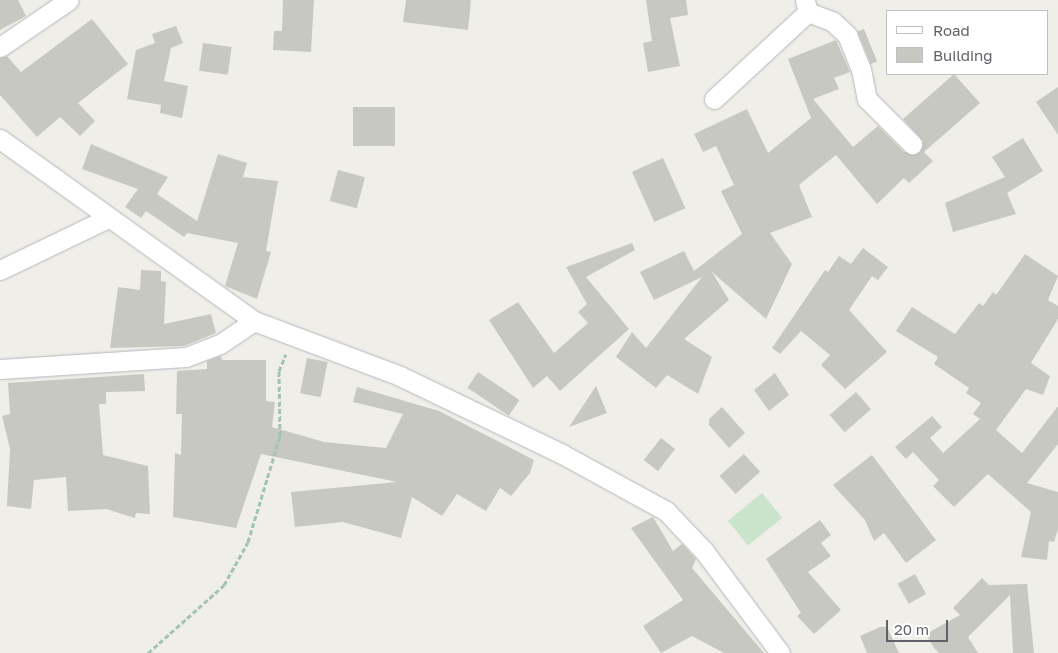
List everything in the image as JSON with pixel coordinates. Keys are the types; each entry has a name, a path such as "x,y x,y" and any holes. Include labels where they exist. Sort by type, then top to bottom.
{"street":[{"path":"0,47 69,0"},
{"path":"714,99 806,6 832,21 847,35 861,69 867,99 912,144"},
{"path":"0,139 254,321 400,376 562,454 666,511 704,550 780,653"},
{"path":"0,270 108,218"},
{"path":"0,369 186,357 220,344 254,321"}],"path":[{"path":"148,653 224,585 237,566 278,445 283,412 280,363 298,338"}],"green space":[{"path":"762,493 782,518 748,546 728,521"}],"building":[{"path":"0,0 18,0 26,16 0,30"},
{"path":"283,0 314,0 311,52 273,50 274,31 282,31"},
{"path":"406,0 471,0 468,30 403,22"},
{"path":"646,0 686,0 688,15 670,18 680,66 648,72 643,43 652,41"},
{"path":"92,19 128,64 78,103 95,121 80,136 60,117 37,137 0,95 0,58 7,56 21,72"},
{"path":"176,26 183,43 171,48 164,81 188,86 182,118 160,113 161,105 127,99 136,50 155,43 152,34"},
{"path":"864,29 877,61 871,64 858,32"},
{"path":"836,40 850,72 834,78 839,89 813,99 853,147 878,126 904,152 920,152 923,141 903,119 953,75 980,103 924,152 933,161 909,183 904,178 877,204 836,155 799,185 812,217 770,233 792,264 766,319 712,272 729,300 684,339 712,357 698,394 667,375 656,388 616,357 632,332 646,348 702,277 654,300 640,272 684,251 694,271 742,234 721,191 734,185 716,146 703,152 694,134 747,109 768,153 811,118 788,59"},
{"path":"203,43 232,47 228,75 199,71"},
{"path":"1058,87 1058,135 1036,102"},
{"path":"353,107 395,107 395,146 353,146"},
{"path":"1023,138 1043,171 1007,193 1016,214 953,232 945,203 1005,177 992,157"},
{"path":"91,144 168,177 157,194 197,221 218,154 247,163 243,177 278,181 266,251 271,252 257,299 225,286 238,243 187,233 184,237 146,211 141,218 125,207 138,189 82,169"},
{"path":"663,158 685,208 654,222 632,172"},
{"path":"338,170 365,177 357,208 330,201"},
{"path":"632,243 635,250 586,277 629,329 560,391 547,376 533,388 489,320 518,302 554,353 588,323 578,312 587,304 566,267"},
{"path":"863,248 888,267 878,280 872,276 849,310 887,352 845,389 821,365 830,355 801,331 780,354 772,348 825,270 828,272 839,256 851,264"},
{"path":"1025,254 1058,276 1048,300 1058,306 1058,319 1031,363 1050,376 1043,395 1026,389 996,430 1022,453 1058,406 1058,444 1027,483 1058,492 1058,529 1054,542 1049,541 1047,560 1021,557 1031,512 988,474 954,507 933,486 939,480 913,452 906,459 895,447 932,416 942,427 930,438 943,453 980,419 973,414 981,403 966,393 969,388 934,364 938,357 896,331 912,307 955,334 979,303 983,306 993,292 996,295"},
{"path":"141,270 161,271 161,281 166,282 164,324 211,314 216,333 184,346 110,348 118,287 140,290"},
{"path":"221,356 222,360 266,360 266,401 275,402 272,427 324,442 386,448 403,414 353,402 357,387 439,411 534,460 530,473 511,496 500,488 486,511 457,494 442,516 412,497 401,538 343,522 295,527 291,492 397,482 261,454 236,528 173,517 175,453 181,455 182,414 176,414 177,371 207,369 207,361"},
{"path":"307,358 328,362 321,397 300,393"},
{"path":"478,372 519,400 509,416 467,388"},
{"path":"775,373 789,395 769,411 754,390"},
{"path":"144,374 145,391 106,392 106,404 99,404 103,455 148,466 150,514 136,513 135,518 106,509 68,511 66,477 34,480 31,509 7,506 10,449 2,416 10,414 8,383"},
{"path":"596,386 607,413 569,427"},
{"path":"856,392 871,409 845,432 830,415"},
{"path":"722,407 745,433 729,448 709,425 709,419"},
{"path":"661,438 675,449 658,471 644,460"},
{"path":"744,454 760,472 736,494 719,476"},
{"path":"872,455 936,540 906,563 884,533 874,541 865,520 833,485"},
{"path":"653,517 673,551 682,544 696,559 692,568 764,653 724,653 692,636 661,653 643,626 683,600 631,528"},
{"path":"820,520 831,535 821,543 831,556 808,572 841,610 814,634 797,616 801,613 766,559"},
{"path":"915,574 926,594 909,604 898,584"},
{"path":"982,578 989,585 1027,584 1034,653 1013,653 1010,595 968,637 978,653 939,653 934,648 926,634 960,615 953,608"},
{"path":"880,627 887,627 899,653 867,653 860,636"}]}
